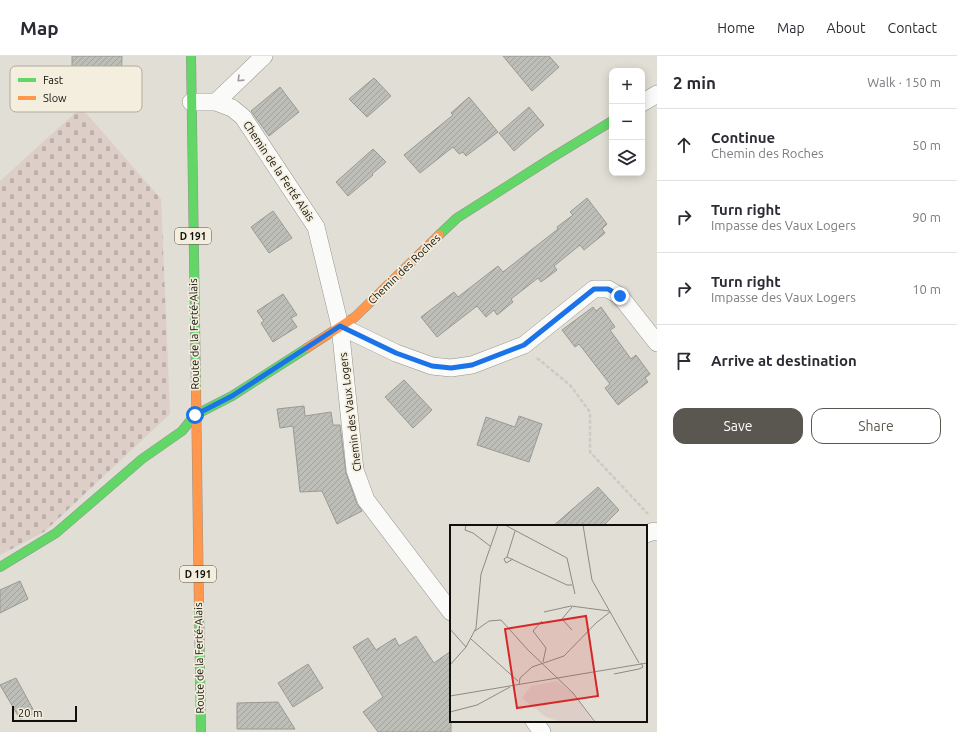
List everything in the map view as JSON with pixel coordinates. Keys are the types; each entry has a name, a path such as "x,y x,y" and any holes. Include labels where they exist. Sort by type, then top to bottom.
{"street":[{"name":"Route de la Ferté-Alais","path":"191,56 195,415 201,732"},
{"path":"216,102 264,56"},
{"path":"645,101 657,94"},
{"name":"Chemin de la Ferté Alais","path":"191,102 216,102 232,108 243,117 316,227 340,326"},
{"name":"Chemin des Roches","path":"195,415 232,396 355,317 457,218 553,156 609,123"},
{"path":"340,326 396,353 432,366 451,368 472,365 524,345 594,289 608,289 620,296 657,343"},
{"name":"Chemin des Vaux Logers","path":"340,326 355,470 366,500 450,611"},
{"path":"0,567 56,533 142,459 182,431 195,415"},
{"path":"647,534 654,531 654,525"},
{"path":"535,722 542,732"}],"path":[{"path":"524,345 541,363 570,385 590,412 590,452 654,525"}],"green space":[{"path":"85,112 161,199 170,414 44,532 0,555 0,181 75,113"}],"building":[{"path":"72,56 122,56 122,66 72,66"},
{"path":"503,56 549,56 559,67 532,91"},
{"path":"374,78 391,96 367,117 349,99"},
{"path":"280,87 299,112 269,136 251,111"},
{"path":"469,97 498,132 466,156 463,152 459,154 453,147 420,173 404,155 453,115 451,113"},
{"path":"529,107 544,125 514,151 499,133"},
{"path":"373,149 386,162 348,196 336,182"},
{"path":"587,198 607,224 602,229 605,233 584,250 580,245 554,266 557,270 541,282 538,278 511,299 513,302 497,315 494,310 486,317 477,306 437,337 421,317 454,292 458,297 498,266 503,272 558,229 557,227 573,215 570,212"},
{"path":"273,211 292,238 269,253 251,227"},
{"path":"283,294 297,315 291,318 297,327 273,342 261,323 264,321 257,311"},
{"path":"593,307 596,311 601,307 615,327 610,330 631,359 636,355 650,374 645,378 648,382 618,405 605,388 610,384 579,344 575,347 562,330"},
{"path":"404,380 432,410 413,428 385,397"},
{"path":"304,406 305,416 331,412 333,425 340,425 346,473 357,504 362,511 337,524 322,491 300,492 293,426 280,428 277,409"},
{"path":"519,416 542,424 529,462 477,445 486,417 515,427"},
{"path":"598,487 619,510 604,525 554,525"},
{"path":"20,581 28,599 0,613 0,590"},
{"path":"416,636 434,663 450,652 451,732 378,732 363,712 383,697 353,647 368,638 376,650 395,638 399,646"},
{"path":"308,664 323,688 293,707 278,683"},
{"path":"16,678 35,713 20,719 0,685"},
{"path":"278,702 295,729 237,729 237,703"}],"traffic: fast":[{"path":"191,56 196,389"},
{"path":"439,235 457,218 609,123"},
{"path":"0,567 56,533 142,459 182,431 195,415 232,396 307,348"},
{"path":"199,609 201,732"}],"traffic: slow":[{"path":"307,348 355,317 439,235"},
{"path":"196,389 199,609"}],"route":[{"path":"195,415 232,396 340,326 396,353 432,366 451,368 472,365 524,345 594,289 608,289 620,296"}]}
